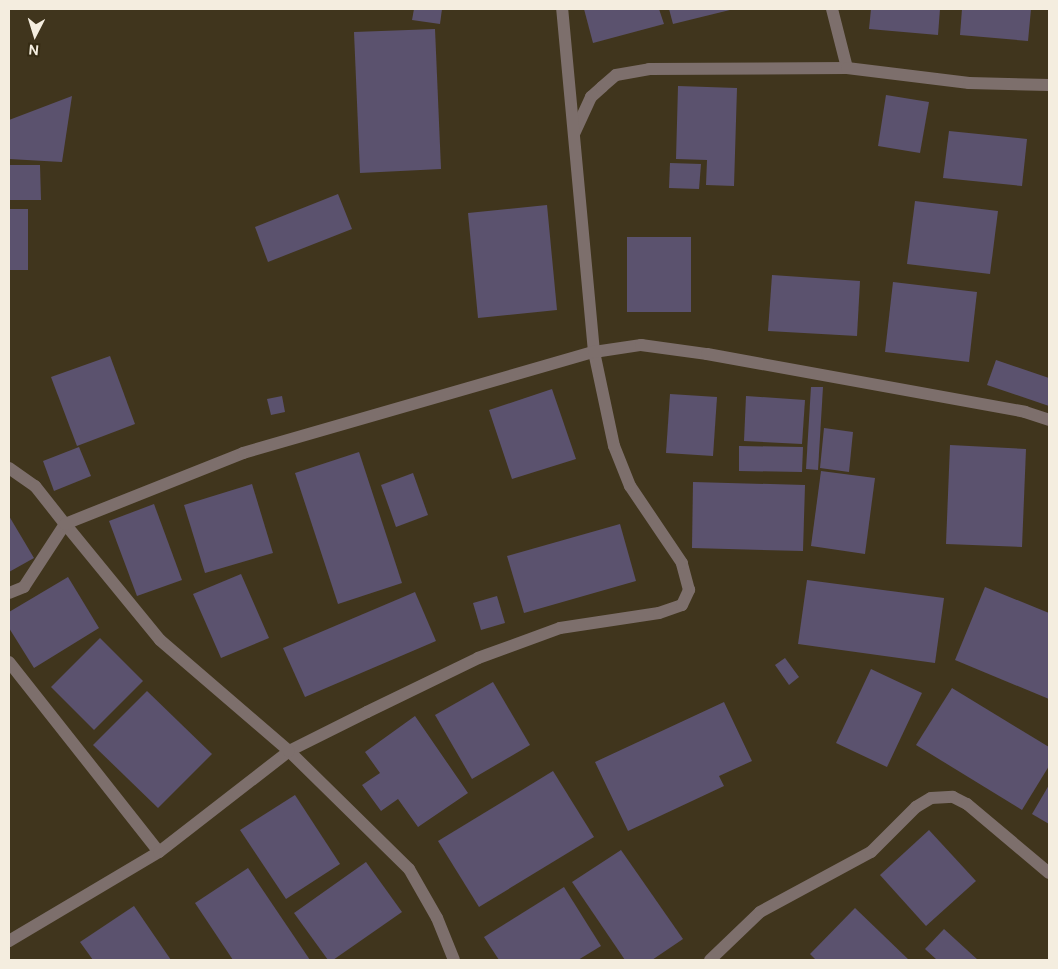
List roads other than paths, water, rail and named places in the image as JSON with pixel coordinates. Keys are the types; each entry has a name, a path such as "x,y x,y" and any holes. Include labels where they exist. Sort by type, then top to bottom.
{"street":[{"path":"9,941 159,852 289,751 478,658 560,628 659,613 682,605 689,590 682,563 630,486 614,446 594,352 562,9"},
{"path":"832,9 847,68"},
{"path":"574,134 591,97 616,76 649,69 847,68 969,83 1049,85"},
{"path":"9,593 24,587 65,524 243,453 594,352 641,345 707,354 1025,412 1049,420"},
{"path":"9,468 35,486 160,640 289,751 409,869 437,918 454,960"},
{"path":"9,662 159,852"},
{"path":"710,960 760,912 871,852 916,807 931,798 953,797 967,804 1049,873"}]}
